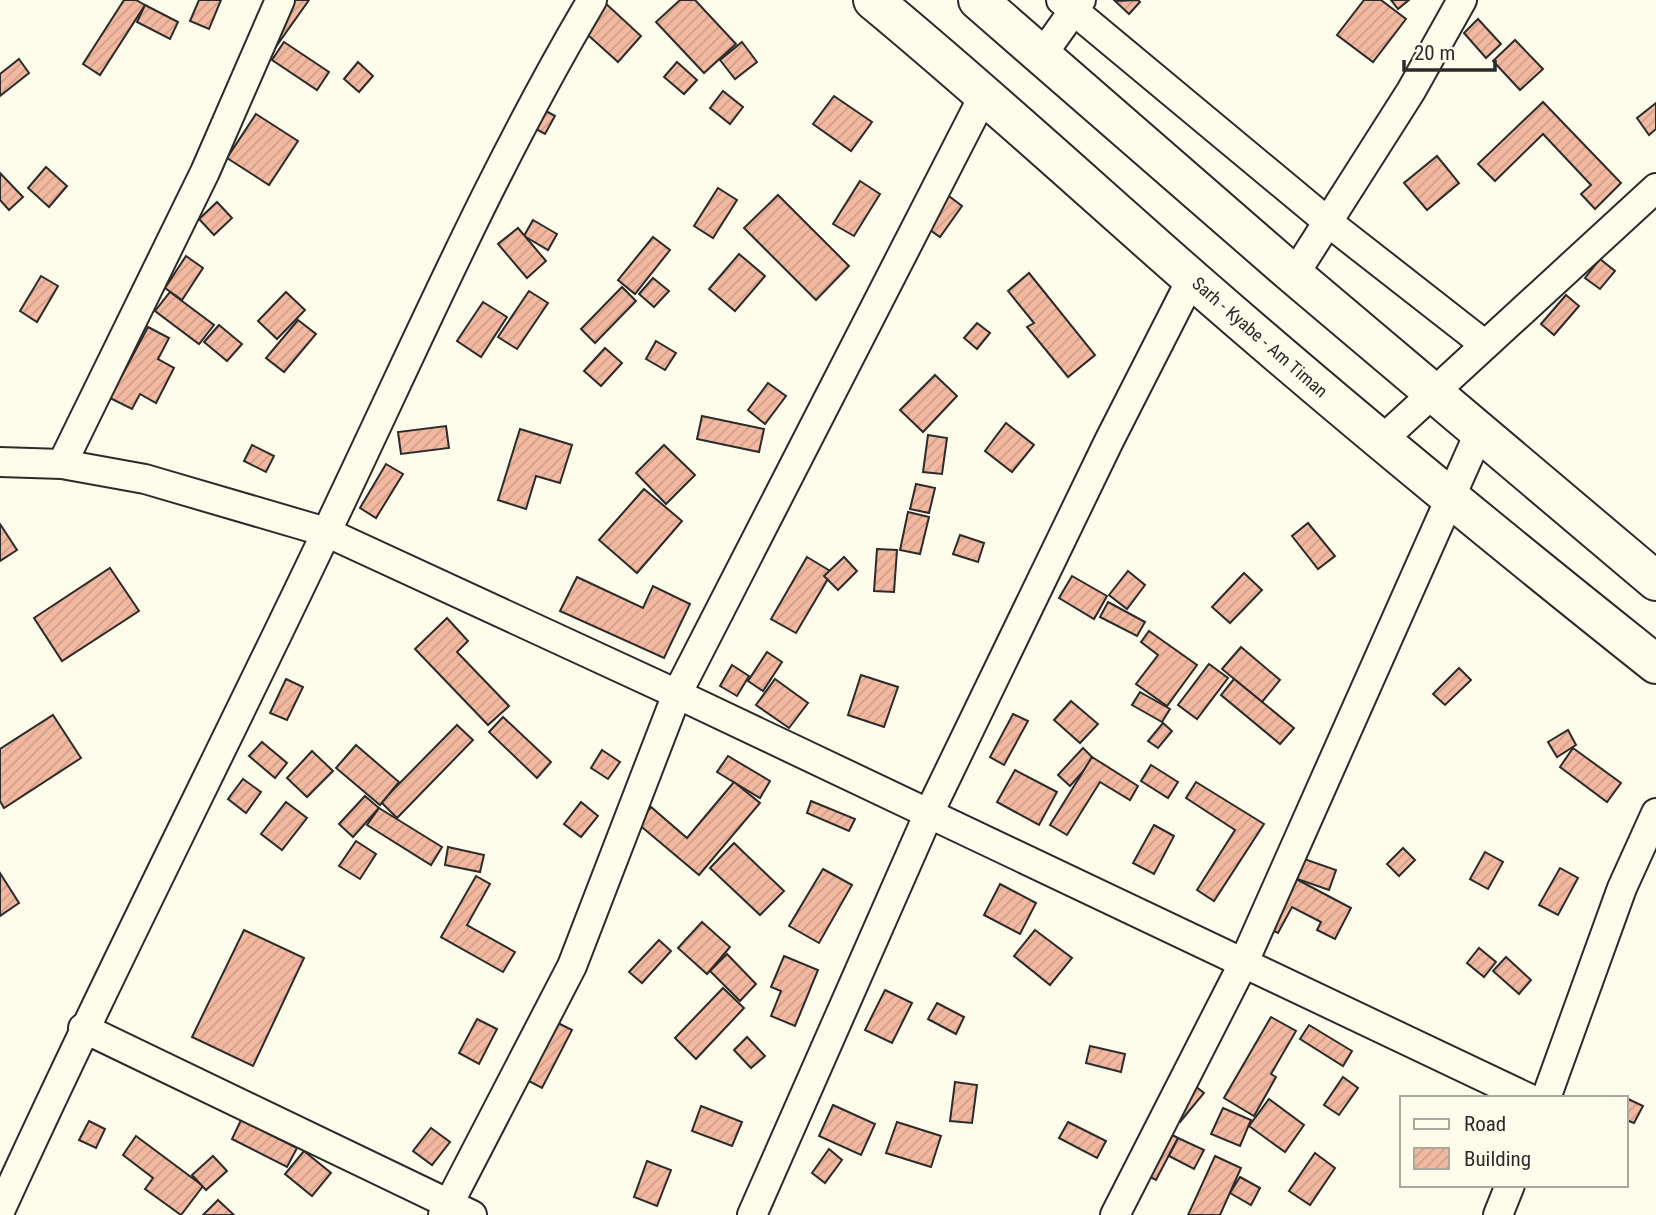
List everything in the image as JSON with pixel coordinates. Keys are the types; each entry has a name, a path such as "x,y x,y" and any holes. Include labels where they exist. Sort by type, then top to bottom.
{"highway":[{"name":"Sarh - Kyabe - Am Timan","path":"873,0 985,93 1192,278 1449,499 1656,664"},
{"path":"978,0 1294,275 1656,581"}],"street":[{"path":"62,464 205,172 280,0"},
{"path":"0,1211 83,1028 326,533 454,257 539,90 592,0"},
{"path":"1294,275 1411,91 1462,0"},
{"path":"1042,55 1072,4 1328,222 1484,344"},
{"path":"83,1028 454,1211 572,966 677,694 985,93"},
{"path":"1381,441 1432,390 1656,188"},
{"path":"752,1215 929,813 1109,441 1192,278"},
{"path":"1115,1215 1243,964 1480,431"},
{"path":"0,462 62,464 145,479 326,533 677,694 1524,1096"},
{"path":"1547,1096 1622,888 1656,814"},
{"path":"1498,1215 1509,1187"}],"building":[{"path":"124,0 136,0 145,5 100,75 83,64"},
{"path":"199,0 221,0 209,29 190,21"},
{"path":"279,0 309,0 268,58"},
{"path":"680,0 695,0 736,44 704,73 656,22"},
{"path":"1364,0 1381,0 1406,19 1373,62 1337,35"},
{"path":"1391,0 1409,0 1398,9"},
{"path":"603,1 641,36 618,62 579,27"},
{"path":"1115,1 1140,2 1129,14"},
{"path":"145,5 178,22 170,39 137,22"},
{"path":"1478,19 1501,44 1486,58 1464,33"},
{"path":"1515,40 1543,69 1520,90 1493,61"},
{"path":"284,42 329,72 317,90 272,60"},
{"path":"742,42 757,62 735,79 720,60"},
{"path":"19,59 29,73 0,96 0,74"},
{"path":"358,62 373,76 359,92 344,79"},
{"path":"677,62 697,80 684,94 664,77"},
{"path":"723,91 743,107 730,124 710,108"},
{"path":"834,96 872,122 851,151 813,124"},
{"path":"1543,102 1621,183 1595,209 1581,194 1591,185 1543,134 1495,181 1478,164"},
{"path":"1656,103 1656,129 1649,135 1637,118"},
{"path":"535,105 555,116 545,134 525,123"},
{"path":"256,114 298,141 269,185 227,158"},
{"path":"1437,156 1459,183 1427,210 1404,183"},
{"path":"46,167 67,186 49,207 28,188"},
{"path":"0,173 23,197 9,210 0,200"},
{"path":"860,181 880,194 854,236 833,224"},
{"path":"937,187 962,206 940,237 913,218"},
{"path":"718,188 737,200 713,238 694,226"},
{"path":"778,195 849,266 816,300 744,228"},
{"path":"217,202 232,218 214,235 199,219"},
{"path":"533,220 557,234 548,250 524,236"},
{"path":"518,228 546,261 527,278 498,244"},
{"path":"653,237 670,250 635,294 618,280"},
{"path":"739,254 765,276 735,311 709,289"},
{"path":"186,256 203,268 182,300 165,288"},
{"path":"1600,259 1615,271 1600,289 1585,278"},
{"path":"1029,273 1095,355 1068,377 1027,327 1034,323 1008,291"},
{"path":"41,276 58,286 37,322 20,311"},
{"path":"653,278 669,291 654,307 639,294"},
{"path":"622,287 636,301 595,343 581,329"},
{"path":"529,291 548,303 517,349 498,337"},
{"path":"170,292 214,325 199,344 155,311"},
{"path":"286,292 305,310 277,339 258,321"},
{"path":"1566,295 1579,306 1554,335 1541,324"},
{"path":"483,302 507,317 481,357 457,341"},
{"path":"298,320 316,334 284,372 266,358"},
{"path":"977,323 990,333 977,349 964,338"},
{"path":"219,325 242,344 227,361 204,342"},
{"path":"148,327 169,338 158,359 174,368 156,403 140,394 132,409 110,398"},
{"path":"656,341 676,353 665,370 646,359"},
{"path":"605,348 622,363 601,386 584,371"},
{"path":"935,375 957,396 923,432 900,410"},
{"path":"768,383 786,396 765,424 748,410"},
{"path":"702,416 764,429 759,452 697,439"},
{"path":"1006,423 1034,445 1012,472 985,451"},
{"path":"446,426 449,448 401,454 398,432"},
{"path":"520,429 572,445 560,483 536,476 526,509 498,500"},
{"path":"928,435 947,438 942,474 923,472"},
{"path":"252,445 274,456 266,472 244,461"},
{"path":"664,445 695,475 666,504 636,473"},
{"path":"386,464 403,474 376,518 360,508"},
{"path":"916,484 935,488 929,513 910,509"},
{"path":"644,489 682,521 637,573 599,540"},
{"path":"908,512 929,517 920,554 900,550"},
{"path":"1308,523 1335,556 1318,569 1292,536"},
{"path":"0,524 17,550 0,561"},
{"path":"960,535 984,543 978,562 953,554"},
{"path":"877,549 897,550 894,592 874,591"},
{"path":"807,557 832,572 796,633 771,619"},
{"path":"844,557 857,571 838,590 824,576"},
{"path":"110,568 139,611 62,661 34,618"},
{"path":"1128,571 1145,585 1127,609 1109,595"},
{"path":"1244,573 1262,590 1230,623 1212,607"},
{"path":"1072,576 1107,596 1094,619 1059,598"},
{"path":"577,577 643,608 653,586 690,604 664,658 560,611"},
{"path":"1108,602 1145,622 1137,636 1100,617"},
{"path":"447,618 468,641 457,652 509,706 488,725 415,649"},
{"path":"1149,631 1197,665 1167,706 1136,684 1158,655 1141,642"},
{"path":"1241,647 1280,680 1262,702 1222,669"},
{"path":"767,652 782,662 763,691 748,681"},
{"path":"1209,664 1228,678 1197,719 1178,705"},
{"path":"732,665 749,676 737,696 720,686"},
{"path":"1459,668 1471,680 1445,705 1433,694"},
{"path":"861,675 898,687 884,727 848,715"},
{"path":"286,679 303,687 287,720 270,713"},
{"path":"775,679 808,703 789,728 756,705"},
{"path":"1234,679 1294,728 1280,744 1221,695"},
{"path":"1140,692 1170,709 1162,722 1132,705"},
{"path":"1071,701 1098,724 1080,743 1054,720"},
{"path":"1013,714 1028,721 1004,765 990,757"},
{"path":"53,715 81,758 4,808 0,801 0,749"},
{"path":"503,717 551,762 537,778 489,732"},
{"path":"1163,723 1172,731 1158,748 1148,741"},
{"path":"457,725 473,740 397,818 381,802"},
{"path":"1568,730 1576,745 1557,757 1548,742"},
{"path":"262,742 287,763 275,778 249,756"},
{"path":"356,745 399,782 380,805 336,768"},
{"path":"1083,748 1094,759 1070,786 1058,775"},
{"path":"1573,748 1621,783 1607,802 1560,767"},
{"path":"602,750 620,762 608,779 591,768"},
{"path":"312,751 333,771 307,797 287,778"},
{"path":"728,756 770,781 760,798 717,772"},
{"path":"1092,757 1138,786 1130,800 1100,782 1067,835 1050,825"},
{"path":"1151,765 1178,782 1168,798 1141,781"},
{"path":"1015,770 1057,792 1039,825 997,802"},
{"path":"243,779 261,792 246,813 228,799"},
{"path":"734,782 760,803 699,875 637,823 651,807 687,838"},
{"path":"1196,782 1264,824 1214,901 1197,890 1235,830 1186,798"},
{"path":"365,796 379,808 353,837 339,824"},
{"path":"811,801 855,819 849,831 807,813"},
{"path":"286,802 307,818 282,850 261,834"},
{"path":"581,802 598,816 581,837 564,824"},
{"path":"379,808 442,847 431,865 367,825"},
{"path":"1154,825 1174,836 1154,874 1133,863"},
{"path":"356,841 376,854 360,879 339,866"},
{"path":"734,843 784,891 760,915 710,868"},
{"path":"448,847 484,855 480,872 445,865"},
{"path":"1403,848 1415,860 1399,876 1387,864"},
{"path":"1485,852 1503,862 1488,889 1470,879"},
{"path":"1287,853 1336,870 1329,890 1280,873"},
{"path":"1560,868 1578,878 1558,915 1539,905"},
{"path":"823,869 852,885 819,943 789,926"},
{"path":"1281,871 1351,908 1335,939 1317,930 1321,922 1292,907 1278,933 1255,921"},
{"path":"0,873 19,903 0,916"},
{"path":"476,876 490,884 467,925 515,952 503,972 441,937"},
{"path":"1000,884 1036,903 1020,934 984,915"},
{"path":"702,922 730,947 707,974 678,948"},
{"path":"244,930 304,958 253,1066 192,1037"},
{"path":"1035,930 1072,958 1050,985 1014,956"},
{"path":"659,940 671,951 642,983 629,972"},
{"path":"1479,948 1496,962 1484,977 1467,963"},
{"path":"727,954 756,984 740,1001 710,971"},
{"path":"784,956 818,970 795,1026 771,1016 781,991 771,987"},
{"path":"1506,957 1531,980 1519,994 1493,971"},
{"path":"723,988 744,1008 696,1059 675,1038"},
{"path":"885,990 912,1003 892,1043 865,1030"},
{"path":"937,1003 964,1017 956,1034 928,1019"},
{"path":"1271,1017 1296,1031 1271,1074 1276,1077 1254,1116 1224,1098"},
{"path":"477,1019 497,1029 479,1064 459,1053"},
{"path":"550,1019 572,1030 542,1088 521,1077"},
{"path":"1309,1025 1352,1051 1343,1066 1300,1039"},
{"path":"747,1037 765,1056 751,1068 734,1050"},
{"path":"1090,1046 1125,1054 1121,1072 1086,1063"},
{"path":"1343,1077 1358,1088 1339,1115 1324,1105"},
{"path":"955,1082 977,1085 972,1123 950,1121"},
{"path":"1190,1082 1204,1093 1180,1122 1166,1111"},
{"path":"1269,1099 1304,1125 1285,1152 1249,1126"},
{"path":"1628,1099 1643,1106 1634,1123 1628,1121"},
{"path":"833,1105 875,1124 861,1155 819,1136"},
{"path":"701,1106 742,1122 732,1146 692,1131"},
{"path":"1223,1108 1251,1120 1240,1146 1211,1134"},
{"path":"241,1120 297,1148 287,1167 232,1139"},
{"path":"89,1121 105,1129 96,1148 79,1140"},
{"path":"897,1122 941,1136 931,1167 886,1153"},
{"path":"1068,1122 1106,1141 1097,1158 1059,1138"},
{"path":"431,1128 450,1142 432,1165 413,1151"},
{"path":"1159,1128 1178,1138 1156,1180 1138,1171"},
{"path":"136,1136 203,1186 181,1215 145,1189 153,1178 123,1155"},
{"path":"1178,1138 1204,1150 1194,1169 1169,1156"},
{"path":"829,1149 842,1160 825,1183 812,1173"},
{"path":"304,1151 331,1173 312,1196 285,1174"},
{"path":"1315,1153 1335,1168 1310,1205 1289,1191"},
{"path":"213,1156 227,1171 206,1190 192,1175"},
{"path":"1215,1156 1241,1168 1220,1215 1188,1215"},
{"path":"647,1161 671,1170 657,1206 634,1197"},
{"path":"1240,1177 1260,1188 1251,1205 1230,1193"},
{"path":"218,1200 234,1215 203,1215"}]}
